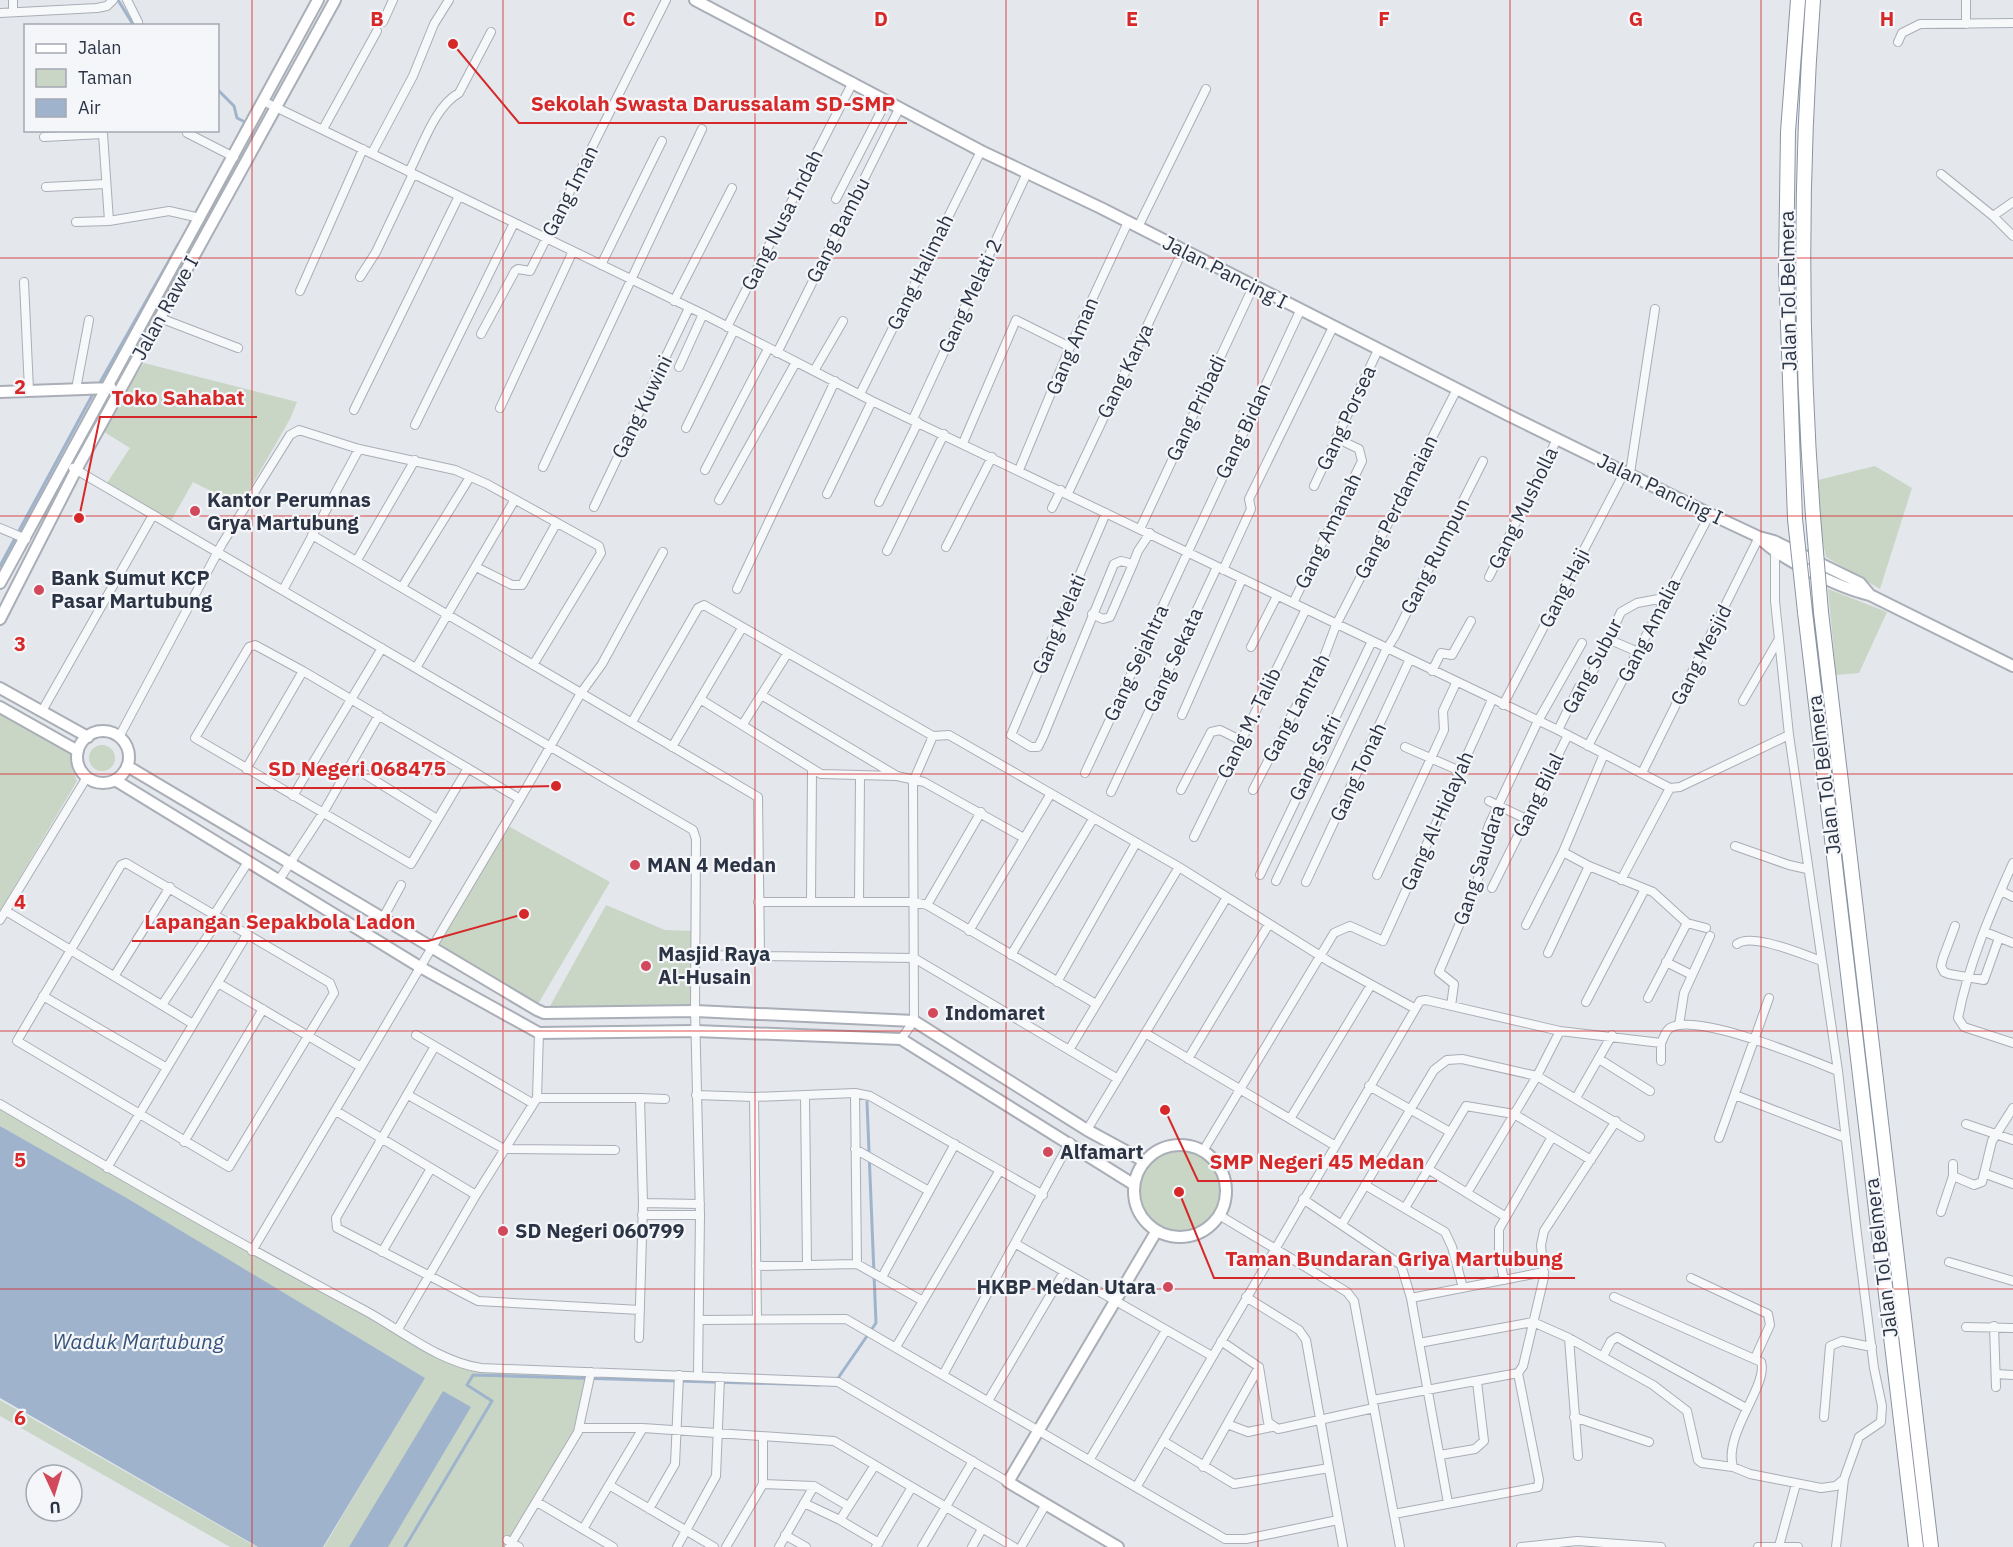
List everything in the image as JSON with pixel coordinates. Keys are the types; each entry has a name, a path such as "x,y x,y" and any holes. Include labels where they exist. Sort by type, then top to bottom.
{"highway":[{"name":"Jalan Tol Belmera","path":"1798,0 1788,132 1786,269 1795,519 1916,1547"},
{"name":"Jalan Tol Belmera","path":"1813,0 1806,106 1803,228 1805,374 1813,516 1821,612 1931,1547"}],"street":[{"path":"13,0 13,12"},
{"path":"127,0 138,21"},
{"name":"Jalan Rawe I","path":"0,619 71,467 100,388 200,218 231,155 318,0"},
{"name":"Jalan Rawe I","path":"0,583 20,536 71,467 122,387 335,0"},
{"path":"383,22 393,0"},
{"path":"372,153 413,76 434,24 448,0"},
{"name":"Gang Iman","path":"481,334 515,271 518,269 530,271 666,0"},
{"name":"Jalan Pancing I","path":"695,0 981,151 1183,250 1557,440 1860,583 1870,595"},
{"path":"1966,0 1966,24"},
{"path":"0,13 110,3"},
{"path":"1898,42 1902,33 1920,24 2013,23"},
{"path":"323,129 377,31"},
{"path":"360,277 376,252 442,110 452,96 459,93 491,32"},
{"name":"Gang Nusa Indah","path":"686,428 730,329 853,82"},
{"name":"Gang Aman","path":"1019,470 1070,347 1206,88"},
{"path":"836,199 887,100"},
{"path":"263,101 703,314 872,401 963,442 1372,641 1386,650 1558,730 1670,788 1680,787 1789,735"},
{"name":"Gang Bambu","path":"777,353 900,107"},
{"path":"543,467 702,129"},
{"path":"44,137 102,133 109,221"},
{"path":"187,133 231,155"},
{"path":"601,266 662,141"},
{"path":"300,291 363,149"},
{"name":"Gang Halimah","path":"860,394 981,151"},
{"name":"Gang Melati 2","path":"879,502 1027,173"},
{"path":"1941,174 1993,216 2013,236"},
{"path":"46,187 106,184"},
{"path":"674,301 732,188"},
{"path":"354,410 459,196"},
{"path":"1993,216 2013,202"},
{"path":"76,222 109,221 169,211 200,218"},
{"path":"416,425 513,223"},
{"name":"Gang Karya","path":"1052,508 1065,491 1183,250"},
{"path":"500,408 573,251"},
{"path":"24,282 29,390"},
{"name":"Gang Pribadi","path":"1140,529 1253,287"},
{"name":"Gang Kuwini","path":"594,507 689,308"},
{"name":"Gang Haji","path":"1503,705 1627,472 1655,309"},
{"name":"Gang Bidan","path":"1187,552 1300,311"},
{"path":"679,366 703,314"},
{"path":"160,318 238,348"},
{"path":"76,389 88,320"},
{"path":"963,442 1016,320 1070,347"},
{"path":"814,371 843,321"},
{"name":"Gang Sekata","path":"1111,792 1251,509 1249,499 1333,327"},
{"path":"705,470 768,349"},
{"name":"Gang Porsea","path":"1314,486 1378,350"},
{"path":"719,500 796,362"},
{"path":"737,589 835,381"},
{"path":"0,392 122,387"},
{"name":"Gang Perdamaian","path":"1336,625 1456,389"},
{"path":"827,494 872,401"},
{"path":"119,737 218,551 294,431 303,431 359,449 415,460 471,477 599,546 601,554 533,666"},
{"path":"887,551 944,434"},
{"name":"Gang Amanah","path":"1293,603 1362,461 1359,449 1336,438"},
{"name":"Gang Musholla","path":"1489,577 1557,440"},
{"path":"283,590 359,449"},
{"path":"946,547 992,458"},
{"path":"357,560 415,460"},
{"name":"Gang Rumpun","path":"1276,881 1386,650 1483,461"},
{"path":"71,467 693,830 696,839 694,1011 700,1204 698,1376"},
{"path":"402,587 471,477"},
{"path":"416,668 514,501"},
{"name":"Gang Melati","path":"1092,614 1038,747 1031,747 1011,735 1106,513"},
{"name":"Gang Amalia","path":"1588,746 1710,514"},
{"path":"42,711 153,515"},
{"path":"476,567 512,585 522,585 555,524"},
{"path":"0,528 20,536"},
{"path":"1133,564 1121,561 1114,564 1092,614 1103,619 1110,617 1133,564 1138,551 1150,533"},
{"path":"312,534 758,797 759,955"},
{"name":"Jalan Pancing I","path":"1759,537 1774,552 1854,592 1870,595 2013,666"},
{"name":"Gang Mesjid","path":"1642,773 1759,537"},
{"path":"252,1251 520,799 580,693 602,664 663,552"},
{"name":"Gang Sejahtra","path":"1085,773 1187,552"},
{"path":"1774,552 1774,584 1789,735 1838,1071 1882,1417 1881,1422 1859,1437 1844,1479 1836,1547"},
{"path":"1182,715 1242,579"},
{"path":"1251,647 1277,596"},
{"name":"Gang Subur","path":"1558,730 1579,687 1586,686 1621,612 1626,607 1664,598"},
{"path":"632,722 698,608 704,605 933,736 950,735 1050,795 1179,867 1321,956 1414,1008"},
{"name":"Gang M. Talib","path":"1194,837 1306,609"},
{"path":"1432,672 1441,653 1452,655 1471,621"},
{"name":"Gang Lantrah","path":"1253,790 1297,705 1320,668 1336,625"},
{"path":"672,747 742,628"},
{"path":"1743,701 1779,638"},
{"path":"1608,639 1638,652"},
{"name":"Gang Safri","path":"1260,875 1372,641"},
{"name":"Gang Saudara","path":"1451,1006 1454,984 1439,972 1475,888 1488,847 1486,834 1489,825 1538,721 1582,643"},
{"path":"468,768 411,864 195,740 195,736 252,645 350,698 379,715 468,768 520,799"},
{"path":"293,796 382,648"},
{"path":"743,724 763,696 787,654"},
{"name":"Gang Tonah","path":"1306,882 1409,661"},
{"path":"246,769 303,671"},
{"path":"1377,875 1444,730 1443,711 1456,682"},
{"path":"0,688 88,737"},
{"path":"763,696 897,776 913,782 924,782 1024,838"},
{"path":"700,699 825,775 897,776"},
{"name":"Gang Al-Hidayah","path":"1321,956 1334,933 1346,926 1356,927 1383,941 1492,700"},
{"path":"0,707 78,751"},
{"path":"279,880 292,864 323,813 379,715"},
{"path":"1181,790 1211,732 1220,730 1240,740"},
{"path":"103,732 119,737 128,751 127,766 115,780 100,783 87,777 78,765 78,751 88,737 103,732"},
{"name":"Gang Bilal","path":"1492,888 1568,735"},
{"path":"901,1039 914,1021 913,782 933,736"},
{"path":"1405,747 1460,771"},
{"path":"1526,925 1563,852 1604,754"},
{"path":"350,765 437,819"},
{"path":"127,766 544,1013 694,1011 914,1021 1087,1130 1144,1161"},
{"path":"811,902 812,769"},
{"path":"859,902 860,776"},
{"path":"0,920 87,777"},
{"path":"115,780 420,967 538,1033 696,1031 901,1039 1070,1142 1133,1184"},
{"path":"1621,880 1670,788"},
{"path":"969,931 1050,795"},
{"path":"1489,801 1526,819"},
{"path":"927,905 981,813"},
{"path":"1011,955 1093,819"},
{"path":"1057,982 1136,843"},
{"path":"1736,846 1807,869"},
{"path":"1563,852 1589,866 1646,889 1659,897 1687,922 1706,928"},
{"path":"162,1005 248,862"},
{"path":"2013,863 1984,932 1968,978 1958,1018 1960,1024 2013,1044"},
{"path":"121,865 132,865 170,887 246,936 330,983 334,993 233,1165 225,1166 19,1044 18,1038 121,865"},
{"path":"1548,952 1589,866"},
{"path":"1069,1050 1179,867"},
{"path":"383,918 401,885"},
{"path":"115,975 170,887"},
{"path":"1586,1002 1646,889"},
{"path":"2001,891 2013,897"},
{"path":"1087,1130 1227,897"},
{"path":"758,902 915,902 927,905 1096,1004"},
{"path":"6,911 194,1024"},
{"path":"1648,998 1687,922"},
{"path":"1188,1059 1269,924"},
{"path":"1955,926 1941,970 1968,978 1984,980 1999,938"},
{"path":"1984,932 2013,943"},
{"path":"107,1168 246,936"},
{"path":"1679,1025 1684,993 1710,936"},
{"path":"1737,944 1745,939 1757,940 1822,961"},
{"path":"696,956 914,958 1118,1079"},
{"path":"1203,1151 1321,956"},
{"path":"1666,962 1692,975"},
{"path":"218,983 361,1067"},
{"path":"1290,1119 1371,985"},
{"path":"43,996 167,1068"},
{"path":"1719,1138 1769,998"},
{"path":"1137,1486 1414,1008 1424,1000 1560,1031 1612,1035 1661,1043"},
{"path":"184,1142 263,1009"},
{"path":"1661,1061 1661,1043 1668,1029 1679,1025 1754,1038 1838,1071"},
{"path":"1467,1193 1537,1076 1560,1031"},
{"path":"398,1329 476,1195 535,1100 538,1033"},
{"path":"1145,1033 1334,1145"},
{"path":"416,1035 535,1100 665,1099"},
{"path":"1576,1098 1612,1035"},
{"path":"435,1046 336,1218 337,1228 478,1301 639,1310"},
{"path":"1342,1224 1434,1070 1447,1060 1462,1059 1537,1076 1640,1137"},
{"path":"1599,1059 1650,1091"},
{"path":"1369,1086 1450,1132"},
{"path":"696,1095 754,1097 855,1092 870,1096 1043,1195"},
{"path":"855,1092 857,1264"},
{"path":"408,1095 504,1149 615,1150"},
{"path":"1735,1095 1846,1138"},
{"path":"805,1096 807,1265"},
{"path":"754,1097 757,1318"},
{"path":"639,1338 643,1203 640,1098"},
{"path":"0,1104 252,1251 398,1329 454,1362 468,1366 590,1376 679,1379 698,1376 720,1380 835,1381 1118,1547"},
{"path":"1404,1208 1466,1106 1514,1114 1590,1160"},
{"path":"1953,1176 1974,1185 1980,1184 1986,1174 1995,1134 2013,1108"},
{"path":"336,1111 430,1170 476,1195"},
{"path":"1227,1424 1248,1432 1272,1427 1278,1429 1374,1404 1518,1373 1523,1366 1544,1272 1541,1245 1544,1231 1616,1121"},
{"path":"1966,1124 2013,1140"},
{"path":"1504,1280 1498,1244 1500,1229 1552,1137"},
{"path":"943,1375 1070,1142"},
{"path":"877,1274 929,1191 955,1144"},
{"path":"1172,1145 1188,1146 1203,1151 1217,1163 1225,1180 1226,1198 1219,1215 1207,1228 1191,1236 1173,1237 1156,1232 1142,1219 1134,1203 1133,1184 1144,1161 1157,1151 1172,1145"},
{"path":"855,1149 929,1191"},
{"path":"1941,1212 1953,1176 1953,1164"},
{"path":"1428,1169 1506,1217"},
{"path":"382,1252 430,1170"},
{"path":"896,1347 1000,1170"},
{"path":"1986,1174 2013,1184"},
{"path":"1365,1185 1445,1232 1452,1247 1463,1288"},
{"path":"1303,1199 1401,1265 1411,1298 1448,1503"},
{"path":"643,1203 700,1204"},
{"path":"642,1215 700,1215"},
{"path":"1219,1215 1347,1292 1354,1301 1400,1547"},
{"path":"1008,1482 1156,1232"},
{"path":"1016,1244 1212,1356"},
{"path":"1950,1262 2013,1281"},
{"path":"756,1266 857,1264 923,1301"},
{"path":"988,1401 1064,1272"},
{"path":"1411,1298 1544,1272"},
{"path":"1691,1278 1768,1314 1770,1325 1755,1358"},
{"path":"1246,1297 1303,1334 1343,1547"},
{"path":"1614,1297 1761,1362 1762,1375 1737,1433 1731,1461 1733,1467"},
{"path":"700,1320 846,1319 1225,1539 1246,1539 1338,1520"},
{"path":"1419,1343 1533,1322 1603,1356 1653,1385 1687,1411 1698,1460 1702,1463 1733,1467 1750,1474 1821,1488 1836,1486 1844,1479"},
{"path":"1994,1326 1996,1388"},
{"path":"1965,1327 2013,1328"},
{"path":"1090,1459 1166,1330"},
{"path":"1603,1356 1611,1341 1617,1337 1746,1408"},
{"path":"1569,1338 1578,1456"},
{"path":"1221,1341 1259,1367 1268,1422 1272,1427"},
{"path":"1824,1417 1830,1346 1842,1341 1872,1347"},
{"path":"1203,1467 1259,1367"},
{"path":"1394,1514 1538,1487 1539,1480 1518,1373"},
{"path":"1996,1374 2013,1376"},
{"path":"519,1547 510,1543 580,1428 590,1376"},
{"path":"649,1509 675,1464 679,1379"},
{"path":"677,1547 716,1476 720,1380"},
{"path":"1440,1455 1475,1449 1484,1441 1477,1382"},
{"path":"1574,1417 1649,1442"},
{"path":"580,1428 643,1428 834,1441 1014,1547"},
{"path":"583,1529 643,1428"},
{"path":"726,1547 763,1484 763,1437"},
{"path":"1163,1442 1238,1485 1329,1468"},
{"path":"922,1547 973,1461"},
{"path":"840,1520 875,1465"},
{"path":"763,1484 814,1486 848,1506"},
{"path":"1779,1546 1796,1484"},
{"path":"609,1485 714,1547"},
{"path":"779,1547 814,1486"},
{"path":"804,1503 840,1520 878,1545 912,1487"},
{"path":"537,1502 613,1547"},
{"path":"1021,1547 1046,1504"},
{"path":"972,1547 982,1529"},
{"path":"785,1535 807,1547"},
{"path":"1521,1547 1577,1541 1661,1547"},
{"path":"1758,1547 1798,1547"}],"green space":[{"path":"144,363 297,402 290,419 240,506 193,482 171,521 107,483 130,448 101,430"},
{"path":"1875,466 1912,488 1880,589 1826,557 1810,482"},
{"path":"1828,589 1887,612 1859,673 1836,675"},
{"path":"0,714 71,753 72,769 77,781 0,911"},
{"path":"102,745 111,749 115,758 111,767 102,771 93,767 89,758 93,749"},
{"path":"508,826 610,882 538,1004 437,946"},
{"path":"606,905 665,930 694,931 691,1009 549,1008"},
{"path":"0,1106 467,1370 594,1376 584,1427 511,1547 324,1547 424,1378 0,1126"},
{"path":"1180,1145 1206,1153 1218,1165 1226,1191 1218,1217 1206,1229 1180,1237 1154,1229 1142,1217 1134,1191 1142,1165 1154,1153"},
{"path":"0,1400 257,1547 230,1547 0,1416"}],"water":[{"name":"Waduk Martubung","path":"0,1126 130,1200 425,1378 323,1547 258,1547 0,1398"},
{"path":"443,1391 471,1407 388,1547 349,1547"}],"waterway":[{"path":"118,0 133,24"},
{"path":"219,91 234,106 237,118 245,122 241,130"},
{"path":"98,386 179,243"},
{"path":"0,566 94,392"},
{"path":"836,1381 876,1323 867,1102"},
{"path":"405,1547 492,1401 467,1385 473,1375 820,1385"}],"place":[{"name":"Sekolah Swasta Darussalam SD-SMP","path":"453,44"},
{"name":"Kantor Perumnas Grya Martubung","path":"195,511"},
{"name":"Toko Sahabat","path":"79,518"},
{"name":"Bank Sumut KCP Pasar Martubung","path":"39,590"},
{"name":"SD Negeri 068475","path":"556,786"},
{"name":"MAN 4 Medan","path":"635,865"},
{"name":"Lapangan Sepakbola Ladon","path":"524,914"},
{"name":"Masjid Raya Al-Husain","path":"646,966"},
{"name":"Indomaret","path":"933,1013"},
{"name":"SMP Negeri 45 Medan","path":"1165,1110"},
{"name":"Alfamart","path":"1048,1152"},
{"name":"Taman Bundaran Griya Martubung","path":"1179,1192"},
{"name":"SD Negeri 060799","path":"503,1231"},
{"name":"HKBP Medan Utara","path":"1168,1287"}]}
